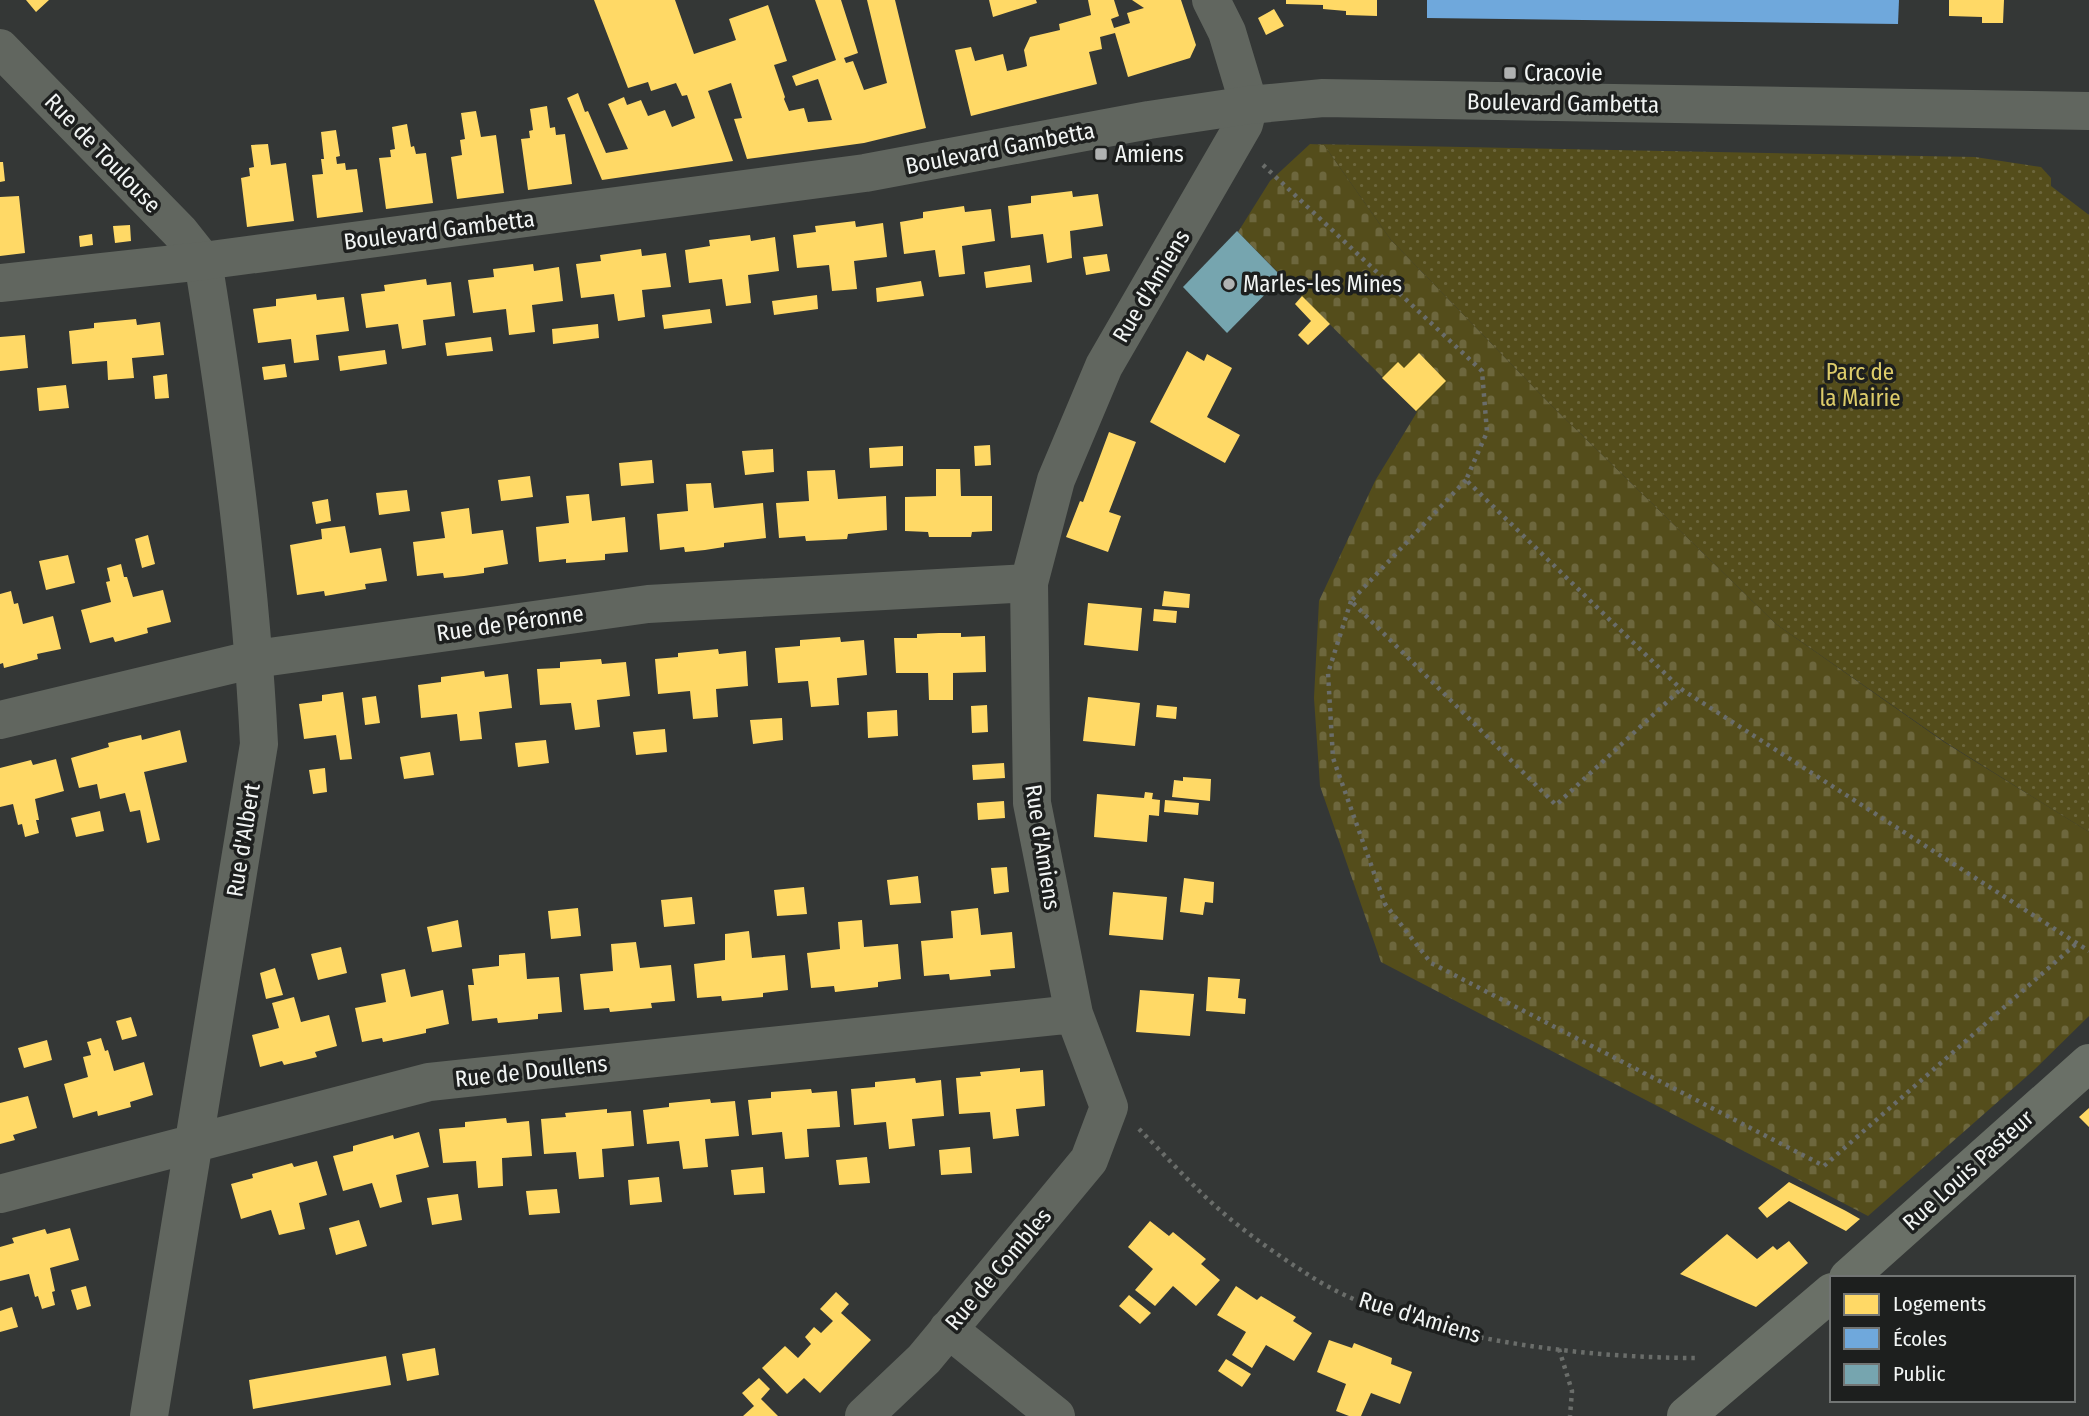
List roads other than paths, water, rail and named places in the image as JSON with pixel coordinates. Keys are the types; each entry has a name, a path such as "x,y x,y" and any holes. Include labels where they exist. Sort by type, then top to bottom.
{"main road":[{"name":"Rue Louis Pasteur","path":"1850,1276 2089,1063"},
{"path":"1686,1416 1830,1294"}],"street":[{"path":"1211,0 1227,32 1243,122"},
{"name":"Rue de Toulouse","path":"0,48 180,232 203,261"},
{"name":"Boulevard Gambetta","path":"0,283 203,261 865,173 1149,120 1243,122 1322,98 2089,111"},
{"name":"Rue d'Amiens","path":"1109,1107 1074,1014 1032,803 1028,583 1056,481 1104,366 1243,122"},
{"name":"Rue d'Albert","path":"149,1416 259,744 255,659 239,502 203,261"},
{"name":"Rue de Péronne","path":"0,720 255,659 648,604 1028,583"},
{"name":"Rue de Doullens","path":"0,1194 429,1082 1074,1014"},
{"name":"Rue de Combles","path":"864,1416 925,1359 1089,1160 1109,1107"},
{"path":"948,1329 1056,1416"}],"place":[{"name":"Cracovie","path":"1510,73"},
{"name":"Amiens","path":"1101,154"},
{"name":"Marles-les Mines","path":"1229,284"}],"park label":[{"name":"Parc de la Mairie","path":"1860,385"}]}
